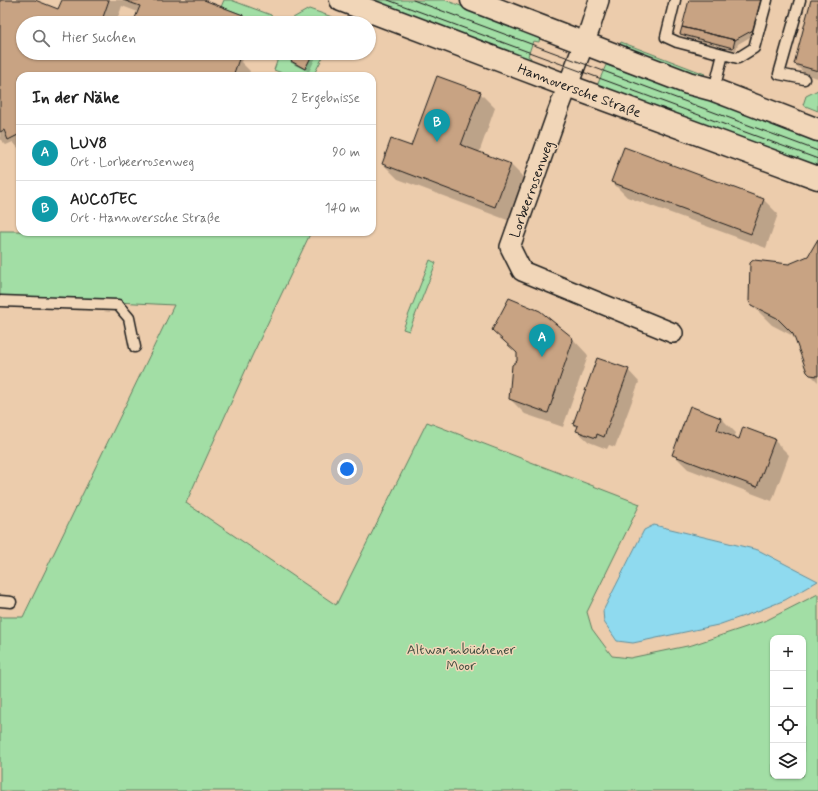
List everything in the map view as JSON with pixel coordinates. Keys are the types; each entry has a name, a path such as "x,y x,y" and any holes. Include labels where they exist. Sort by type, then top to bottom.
{"main road":[{"name":"Hannoversche Straße","path":"341,0 568,86 818,178"},
{"path":"472,0 688,83 714,90 818,130"}],"street":[{"name":"Lorbeerrosenweg","path":"598,0 584,43 510,247 522,271 673,333"}],"lane":[{"path":"676,0 666,37 677,42 738,58 754,48 767,0"},
{"path":"800,0 779,74 804,79"},
{"path":"714,90 723,54"},
{"path":"0,301 118,305 129,318 135,347"},
{"path":"0,601 11,602"}],"green space":[{"path":"224,0 231,0 272,16 243,16 221,7"},
{"path":"364,0 445,0 540,36 539,42 533,41 528,56 531,58 529,64"},
{"path":"309,9 329,16 297,16"},
{"path":"621,42 705,74 702,77 620,45"},
{"path":"278,60 292,60 291,62 305,69 310,60 321,60 315,72 279,72 274,70"},
{"path":"606,65 672,88 710,98 818,139 818,169 596,88"},
{"path":"818,90 818,111 803,105 806,96"},
{"name":"Altwarmbüchener Moor","path":"0,231 16,231 16,236 309,236 252,356 186,503 336,605 427,422 640,504 587,612 592,629 612,656 630,658 692,645 767,620 818,594 818,791 0,791 0,617 23,617 174,305 0,296"},
{"path":"430,260 436,263 409,331 403,329"}],"water":[{"path":"654,525 758,550 818,581 785,600 718,625 633,643 617,641 604,622 603,611 644,530"}],"building":[{"path":"0,0 35,0 58,9 62,0 109,0 103,16 16,16 16,60 239,60 234,72 16,72 16,136 8,140 4,130 0,132"},
{"path":"123,0 204,0 243,15 136,16 140,6"},
{"path":"689,0 761,0 753,30 735,40 682,27"},
{"path":"811,0 818,0 818,71 794,64"},
{"path":"682,27 735,40 733,48 680,34"},
{"path":"292,60 310,60 305,69"},
{"path":"437,76 481,92 461,145 511,164 495,207 382,164 391,139 411,146"},
{"path":"624,147 764,199 751,234 611,182"},
{"path":"818,239 818,376 810,375 807,372 793,334 777,318 751,305 749,301 750,263 752,261 789,264 808,256"},
{"path":"509,298 540,311 572,337 573,340 548,413 509,399 512,365 517,361 517,353 492,330"},
{"path":"597,358 629,369 604,437 597,434 596,438 576,431 578,426 573,424"},
{"path":"690,406 721,418 717,430 739,439 743,427 775,439 757,487 672,455"}],"tram line":[{"path":"388,0 818,159"},
{"path":"413,0 818,151"}],"place":[{"name":"AUCOTEC","path":"437,142"},
{"name":"LUV8","path":"542,357"}]}
